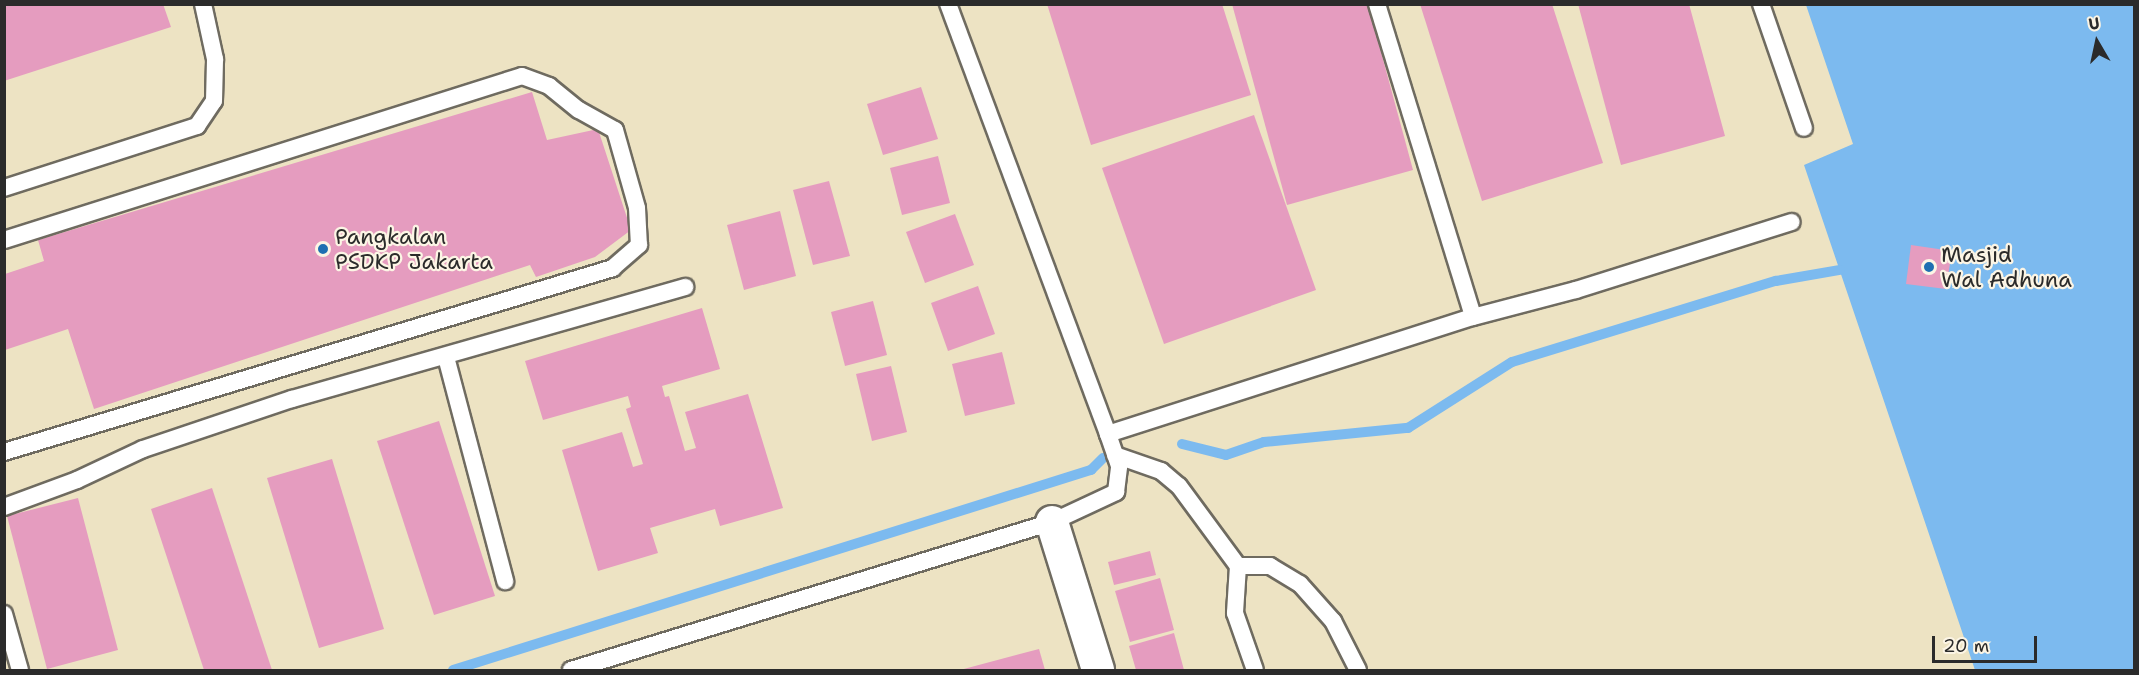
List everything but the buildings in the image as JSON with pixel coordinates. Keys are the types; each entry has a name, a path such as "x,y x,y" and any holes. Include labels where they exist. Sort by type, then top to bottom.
{"street":[{"path":"1052,522 1098,670"}],"lane":[{"path":"4,188 198,126 214,101 215,58 203,4"},
{"path":"571,670 1052,522 1116,492 1119,466 1108,434 948,4"},
{"path":"1377,4 1473,316"},
{"path":"1761,4 1804,128"},
{"path":"4,240 522,76 549,86 579,110 615,130 637,208 639,245 613,268 4,452"},
{"path":"1108,434 1473,316 1576,290 1792,222"},
{"path":"4,507 77,480 143,449 212,426 686,287"},
{"path":"446,357 505,581"},
{"path":"1115,455 1161,471 1179,486 1238,566 1235,613 1255,670"},
{"path":"1238,566 1270,566 1300,584 1333,621 1358,670"},
{"path":"4,614 20,670"}],"water":[{"path":"1806,5 2134,5 2134,670 1975,670 1804,165 1853,144"}],"waterway":[{"path":"1182,444 1226,455 1264,442 1408,428 1512,362 1776,281 1840,270"},
{"path":"453,670 1091,470 1103,458"}],"place":[{"name":"Pangkalan PSDKP Jakarta","path":"323,249"},
{"name":"Masjid Wal Adhuna","path":"1929,267"}]}
